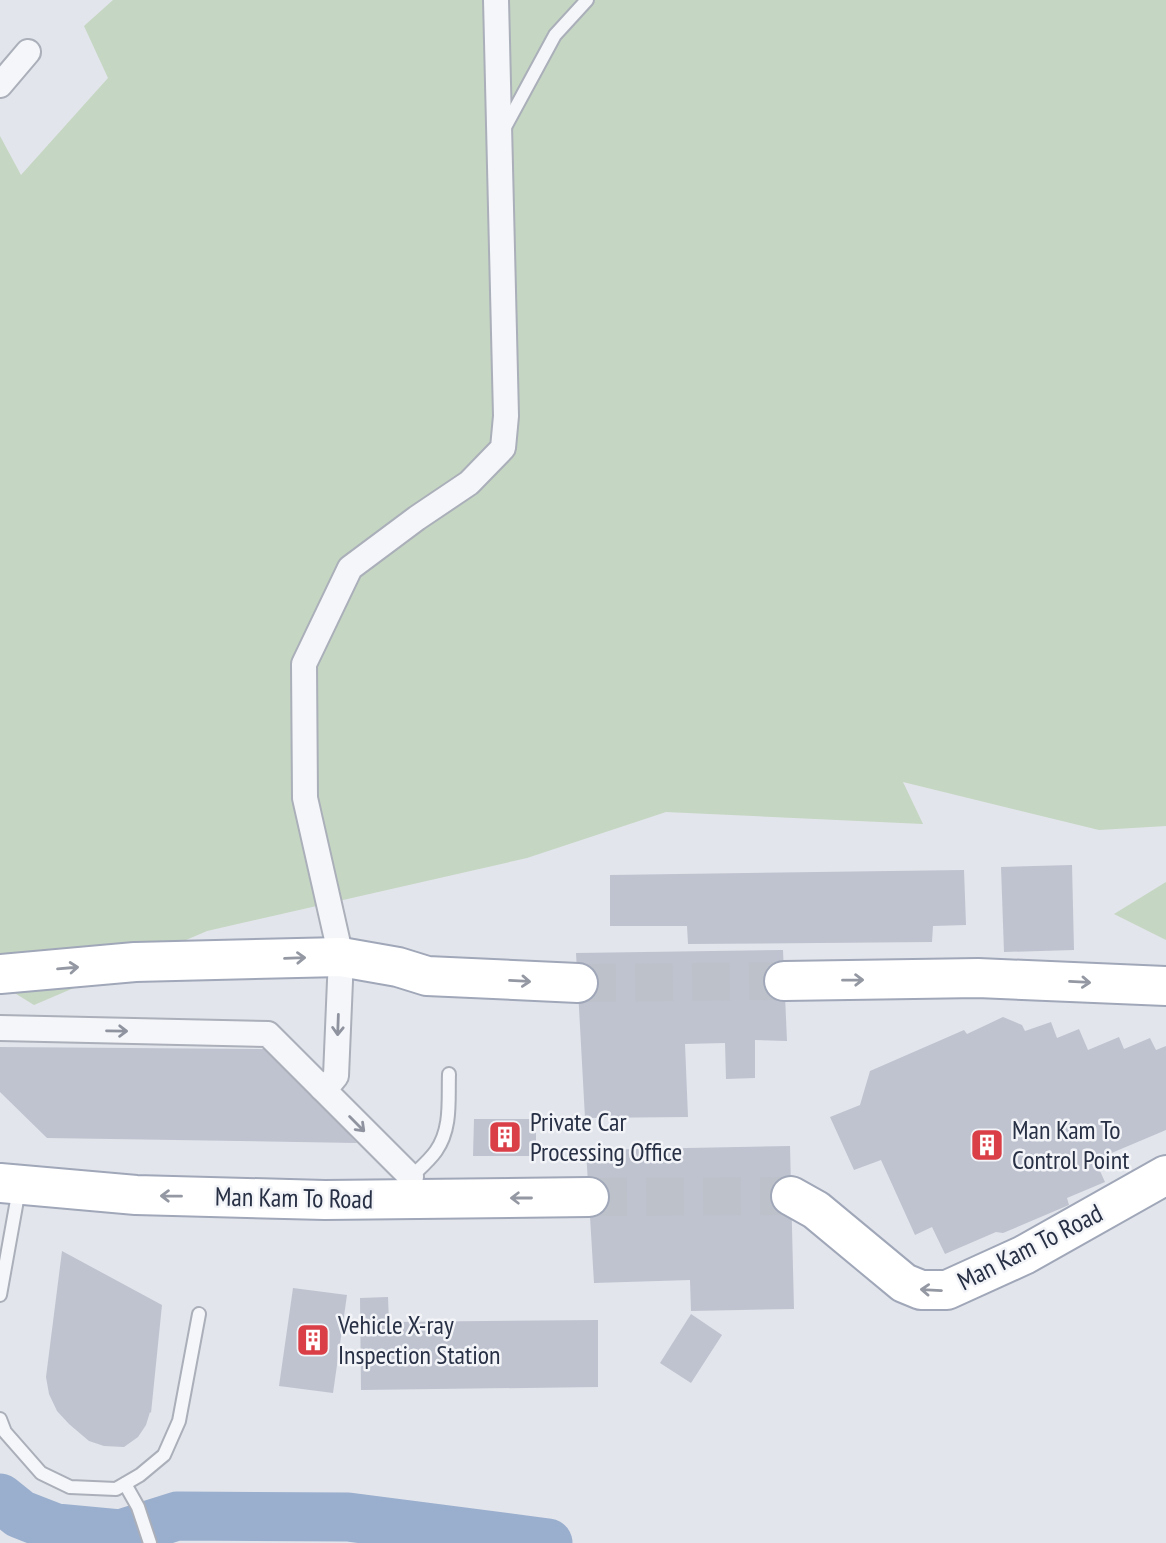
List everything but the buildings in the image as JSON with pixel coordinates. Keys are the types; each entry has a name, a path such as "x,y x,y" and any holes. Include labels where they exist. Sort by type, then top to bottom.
{"main road":[{"path":"0,974 135,962 341,957 427,975 578,983"},
{"path":"784,981 978,978 1166,986"},
{"name":"Man Kam To Road","path":"791,1196 816,1210 904,1283 921,1290 947,1290 1024,1255 1166,1175"},
{"name":"Man Kam To Road","path":"10,1184 136,1195 325,1200 401,1188 589,1197"}],"street":[{"path":"322,1088 336,1076 341,957 305,798 304,664 350,568 417,517 469,483 503,448 506,416 496,0"},
{"path":"0,85 28,52"},
{"path":"0,1028 268,1034 322,1088 401,1188"}],"lane":[{"path":"500,137 555,35 587,0"},
{"path":"401,1188 435,1152 444,1137 448,1122 449,1074"},
{"path":"0,1295 10,1184"},
{"path":"0,1419 5,1432 41,1473 70,1487 116,1489 140,1475 164,1455 179,1421 199,1314"},
{"path":"125,1484 148,1538"}],"green space":[{"path":"113,0 1166,0 1166,826 1099,830 903,782 923,824 666,812 527,858 207,931 34,1005 0,984 0,136 21,175 108,78 84,26"},
{"path":"1166,882 1166,940 1114,914"}],"waterway":[{"path":"0,1498 20,1514 56,1528 120,1534 177,1516 348,1517 548,1543"}],"tunnel":[{"path":"578,983 784,981"},
{"path":"589,1197 791,1196"}],"place":[{"name":"Private Car Processing Office","path":"505,1137"},
{"name":"Man Kam To Control Point","path":"987,1145"},
{"name":"Vehicle X-ray Inspection Station","path":"313,1340"}]}
